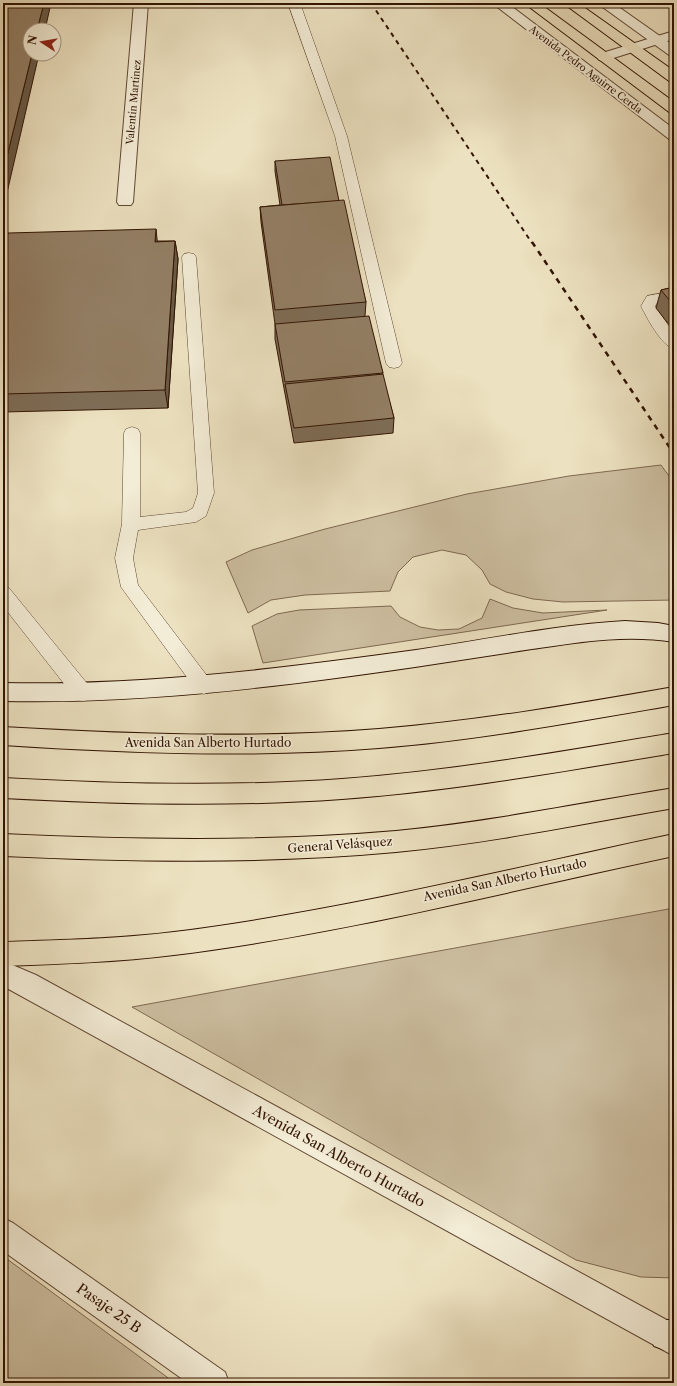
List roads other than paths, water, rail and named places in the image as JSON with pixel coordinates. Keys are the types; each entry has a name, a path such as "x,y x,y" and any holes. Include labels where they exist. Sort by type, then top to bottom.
{"main road":[{"name":"Avenida Pedro Aguirre Cerda","path":"531,3 674,109"},
{"path":"570,3 674,78"},
{"name":"Avenida San Alberto Hurtado","path":"3,736 169,745 253,745 336,741 433,733 528,721 674,696"},
{"path":"3,788 160,795 252,794 342,789 518,769 674,743"},
{"name":"General Velásquez","path":"3,845 99,850 188,851 277,849 366,844 454,835 674,798"},
{"name":"Avenida San Alberto Hurtado","path":"3,954 42,954 101,950 237,935 317,921 674,845"}],"street":[{"name":"Valentín Martínez","path":"125,202 141,3"},
{"name":"Avenida Pedro Aguirre Cerda","path":"499,3 674,136"},
{"path":"604,3 674,52"},
{"path":"604,57 674,34"},
{"path":"3,692 83,693 204,686 377,664 612,629 656,630 674,634"},
{"name":"Avenida San Alberto Hurtado","path":"3,973 41,991 671,1337"},
{"name":"Pasaje 25 B","path":"3,1232 214,1383"}],"lane":[{"path":"294,3 341,136 394,363"},
{"path":"131,524 190,518 200,512 206,494 189,257"},
{"path":"674,296 656,298 649,302 648,306 657,322 674,344"},
{"path":"132,433 131,524 124,558 130,587 204,686"},
{"path":"3,593 83,693"}],"railway":[{"path":"371,3 532,243"},
{"path":"532,242 674,454"}]}
